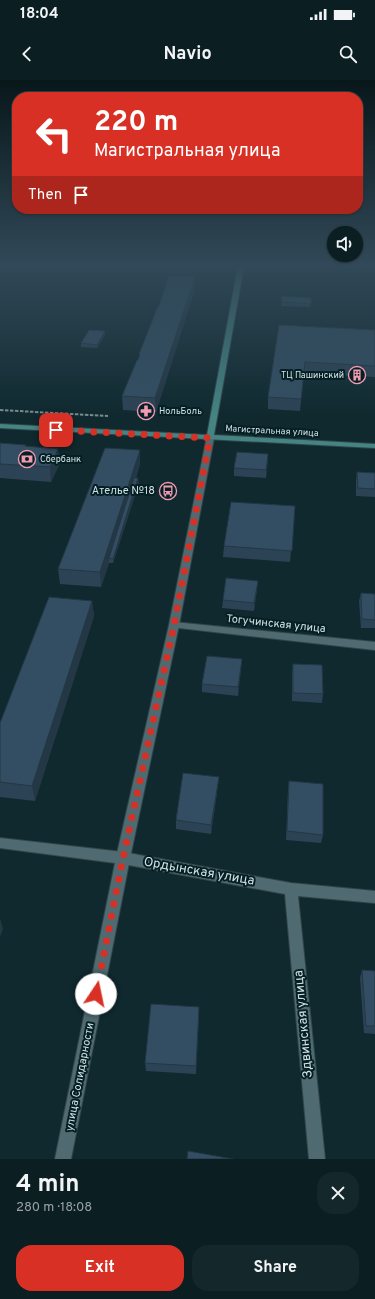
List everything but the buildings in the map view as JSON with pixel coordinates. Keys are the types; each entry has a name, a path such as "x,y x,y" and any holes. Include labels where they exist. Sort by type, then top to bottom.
{"street":[{"name":"улица Солидарности","path":"63,1159 123,858 174,625 232,316"},
{"name":"Магистральная улица","path":"0,426 375,446"},
{"name":"Тогучинская улица","path":"174,625 375,646"},
{"name":"Ордынская улица","path":"0,843 123,858 292,889 375,897"},
{"name":"Здвинская улица","path":"292,889 317,1159"}],"place":[{"name":"ТЦ Пашинский","path":"357,375"},
{"name":"НольБоль","path":"146,411"},
{"name":"Сбербанк","path":"27,459"},
{"name":"Ателье №18","path":"168,491"}],"route":[{"path":"56,430 210,438 174,625 123,858 96,994"}]}
